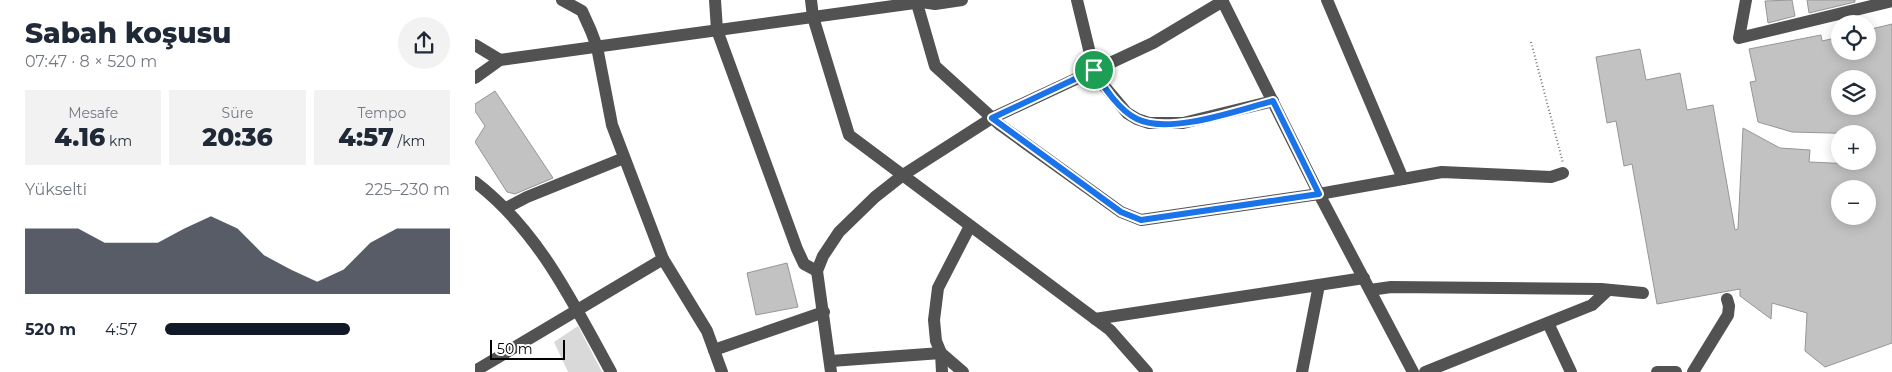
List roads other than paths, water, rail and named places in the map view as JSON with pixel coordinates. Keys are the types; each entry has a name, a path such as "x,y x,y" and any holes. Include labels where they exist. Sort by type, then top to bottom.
{"street":[{"path":"562,0 582,11 597,46 612,125 663,259 707,331 722,372"},
{"path":"715,0 717,30 797,249 804,264 817,271"},
{"path":"811,0 813,17 849,135 1110,330 1147,372"},
{"path":"475,78 500,60 920,1 935,4 962,0"},
{"path":"1077,0 1094,70 1100,81 1127,113 1149,123 1183,123 1273,101"},
{"path":"1327,0 1403,179"},
{"path":"1746,0 1739,38 1892,1"},
{"path":"920,1 935,66 992,118 1121,212 1141,220 1319,194 1443,172 1551,177 1563,173"},
{"path":"963,372 941,353 831,367 817,271 823,256 839,232 875,197 903,175 992,118 1153,43 1223,1 1319,194 1413,372"},
{"path":"475,45 500,60"},
{"path":"506,208 527,197 624,158"},
{"path":"475,182 506,208 543,253 611,372"},
{"path":"942,372 941,353 936,341 934,320 938,288 970,226"},
{"path":"478,366 663,259"},
{"path":"1095,319 1363,278"},
{"path":"1302,372 1319,285"},
{"path":"1370,290 1391,287 1608,290 1643,293"},
{"path":"1425,372 1592,305 1608,290"},
{"path":"1693,372 1728,315 1727,299"},
{"path":"714,350 824,312"},
{"path":"1548,323 1571,372"},
{"path":"1657,372 1676,372"}]}
